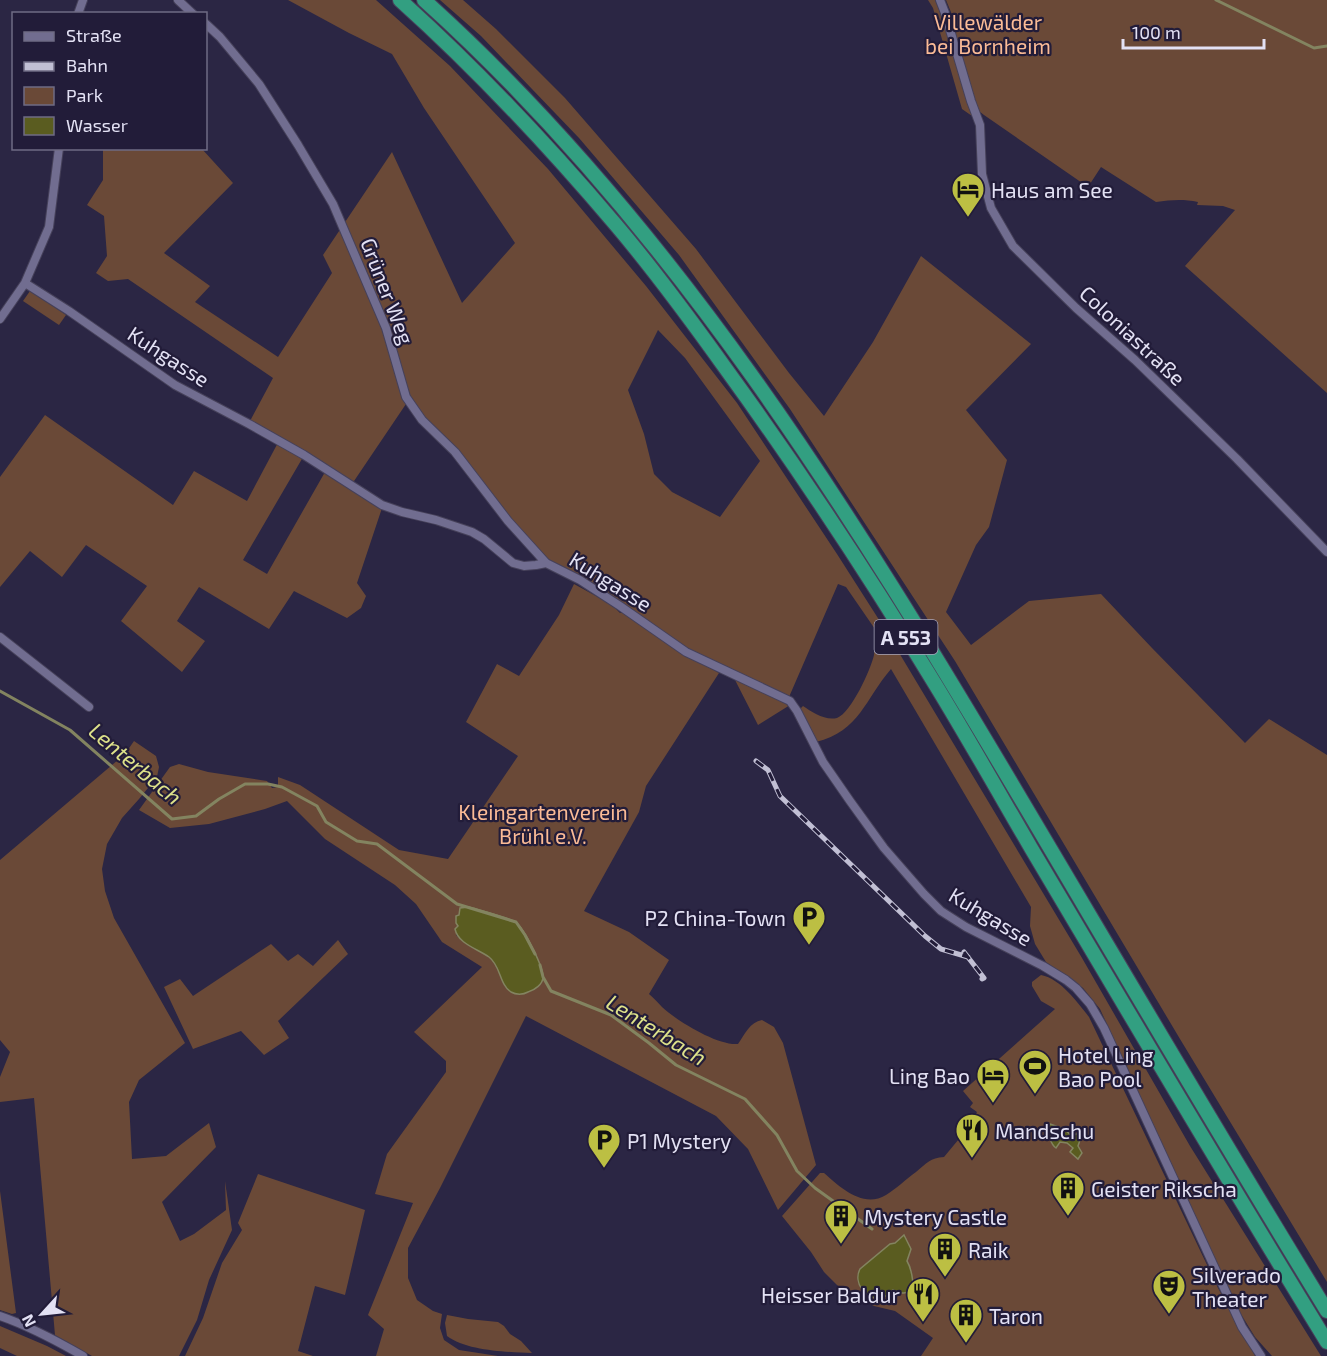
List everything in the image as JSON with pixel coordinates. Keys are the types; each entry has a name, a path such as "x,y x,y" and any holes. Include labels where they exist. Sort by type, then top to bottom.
{"highway":[{"name":"A 553","path":"400,0 463,58 568,169 665,286 753,405 847,544 935,684 1201,1135 1326,1340"},
{"name":"A 553","path":"424,0 525,98 630,216 717,327 785,424 860,535 920,631 1327,1311"}],"street":[{"path":"178,0 192,12"},
{"name":"Coloniastraße","path":"940,0 980,125 982,174 991,208 1012,246 1237,459 1327,552"},
{"name":"Grüner Weg","path":"207,25 259,84 333,204 386,328 406,397 422,420 455,452 508,521 546,563"},
{"path":"0,319 25,283 49,227 59,150"},
{"name":"Kuhgasse","path":"25,283 69,310 175,385 304,455 382,505 472,532 513,563 524,566 546,563 580,580 686,652 790,701 823,762 850,801 884,848 924,894 941,911 966,927 1043,966 1076,988 1090,1004 1098,1016 1242,1327 1261,1356"},
{"path":"0,637 89,707"},
{"path":"0,1316 57,1341 83,1356"}],"green space":[{"path":"288,0 376,0 450,66 548,169 646,286 737,403 883,626 1082,958 1190,1146 1321,1356 1272,1356 1255,1337 1239,1311 1100,1009 1083,988 1046,962 1035,944 1030,926 1031,907 891,669 852,722 831,737 816,742 800,709 803,706 819,715 832,719 837,718 848,708 860,690 874,655 877,632 846,587 838,584 789,697 688,650 617,599 548,560 516,527 422,416 408,394 386,325 382,329 406,404 352,484 306,452 243,560 267,574 325,472 382,508 357,583 366,596 361,608 347,618 294,591 269,629 199,587 177,621 205,641 182,672 121,621 147,586 86,545 62,577 30,551 0,587 0,477 45,415 173,505 194,471 247,501 281,437 250,421 273,378 128,279 108,281 96,273 107,256 104,216 87,205 103,180 103,150 203,150 233,183 164,253 210,286 195,302 278,357 332,273 323,255 392,152 462,303 515,243 424,108 392,54","holes":["658,330 685,358 760,461 720,517 672,492 654,474 644,434 628,390"]},
{"path":"440,0 463,0 496,29 565,98 696,249 824,416 873,342 921,256 1031,344 966,410 1007,460 989,527 976,545 946,612 971,645 1029,601 1101,594 1245,743 1269,719 1327,755 1327,1282 955,661 790,409 679,255 579,138 481,36"},
{"path":"928,0 935,0 942,16 972,116 962,109 933,8"},
{"name":"Villewälder bei Bornheim","path":"946,0 1327,0 1327,393 1185,266 1235,210 1223,206 1197,205 1198,202 1187,200 1156,202 1101,167 1088,187 984,115 975,108 949,21 953,17"},
{"path":"30,291 66,315 59,325 23,301"},
{"name":"Kleingartenverein Brühl e.V.","path":"574,584 616,607 620,613 625,611 675,649 719,673 646,786 639,812 584,911 629,932 669,960 649,994 669,1013 687,1025 709,1037 730,1044 738,1044 748,1029 758,1021 762,1020 774,1027 783,1043 816,1165 778,1210 748,1149 716,1116 526,1016 408,1248 408,1278 417,1300 442,1314 440,1328 444,1340 459,1350 498,1356 376,1356 384,1329 368,1315 413,1203 375,1194 387,1154 446,1072 446,1061 414,1032 482,967 442,942 416,904 395,885 325,839 287,801 209,824 170,828 139,810 170,767 179,764 208,772 267,781 272,788 278,787 278,777 300,785 399,850 448,859 518,756 466,722 497,664 519,676 559,615","holes":["459,915 525,994 491,958 456,935 459,926 456,916"]},
{"path":"735,680 790,705 758,725"},
{"path":"134,741 156,756 159,767 157,777 122,818 107,844 102,869 105,891 114,918 185,1043 139,1080 129,1102 132,1159 166,1156 209,1123 216,1147 162,1202 180,1241 194,1234 226,1210 225,1181 232,1230 209,1280 197,1320 179,1356 92,1356 55,1335 34,1098 0,1102 0,1077 10,1052 0,1040 0,860 125,754"},
{"path":"338,940 348,954 278,1021 289,1038 264,1055 241,1031 193,1049 164,987 180,979 193,996 271,944 288,961 298,954 313,966"},
{"path":"1041,975 1062,986 1089,1017 1218,1288 1255,1356 921,1356 933,1338 895,1311 874,1306 856,1298 837,1285 824,1272 782,1216 820,1173 824,1173 860,1198 877,1199 890,1193 935,1158 944,1157 978,1116 977,1112 970,1107 973,1103 963,1091 1055,1009 1041,1001 1032,986 1032,982"},
{"path":"258,1174 365,1210 345,1295 315,1286 298,1351 313,1356 185,1356 203,1318 222,1263 242,1230 238,1223"},
{"path":"0,1191 16,1313 12,1314 0,1310"},
{"path":"447,1315 498,1322 532,1353 488,1350 455,1341 447,1336 445,1323"},
{"path":"0,1326 66,1356 17,1356 0,1348"}],"water":[{"path":"469,907 517,923 529,941 540,965 543,977 538,986 524,994 511,992 504,984 493,961 460,939 455,929 458,926 456,916 459,915 460,908"},
{"path":"1050,1124 1064,1129 1072,1136 1079,1134 1081,1137 1078,1146 1082,1153 1078,1159 1070,1152 1073,1148 1067,1143 1060,1142 1056,1148 1053,1145 1047,1132"},
{"path":"904,1235 911,1249 907,1261 914,1290 899,1293 893,1290 881,1298 865,1293 859,1284 860,1269"}],"waterway":[{"path":"1216,0 1314,48 1327,46"},
{"name":"Lenterbach","path":"0,691 70,730 172,819 196,816 245,784 268,784 282,787 317,806 326,822 357,841 377,844 457,904 516,922 535,954"},
{"name":"Lenterbach","path":"540,965 543,977 551,991 611,1015 676,1065 745,1099 777,1135 797,1171 815,1188 872,1229"}],"railway":[{"path":"756,761 768,770 780,796 925,936 941,949 968,957"},
{"path":"964,952 984,978 982,979"}],"place":[{"name":"Haus am See","path":"968,218"},
{"name":"P2 China-Town","path":"809,946"},
{"name":"Hotel Ling Bao Pool","path":"1035,1095"},
{"name":"Ling Bao","path":"993,1104"},
{"name":"Mandschu","path":"972,1159"},
{"name":"P1 Mystery","path":"604,1169"},
{"name":"Geister Rikscha","path":"1068,1217"},
{"name":"Mystery Castle","path":"841,1245"},
{"name":"Raik","path":"945,1278"},
{"name":"Silverado Theater","path":"1169,1315"},
{"name":"Heisser Baldur","path":"923,1323"},
{"name":"Taron","path":"966,1344"}]}
